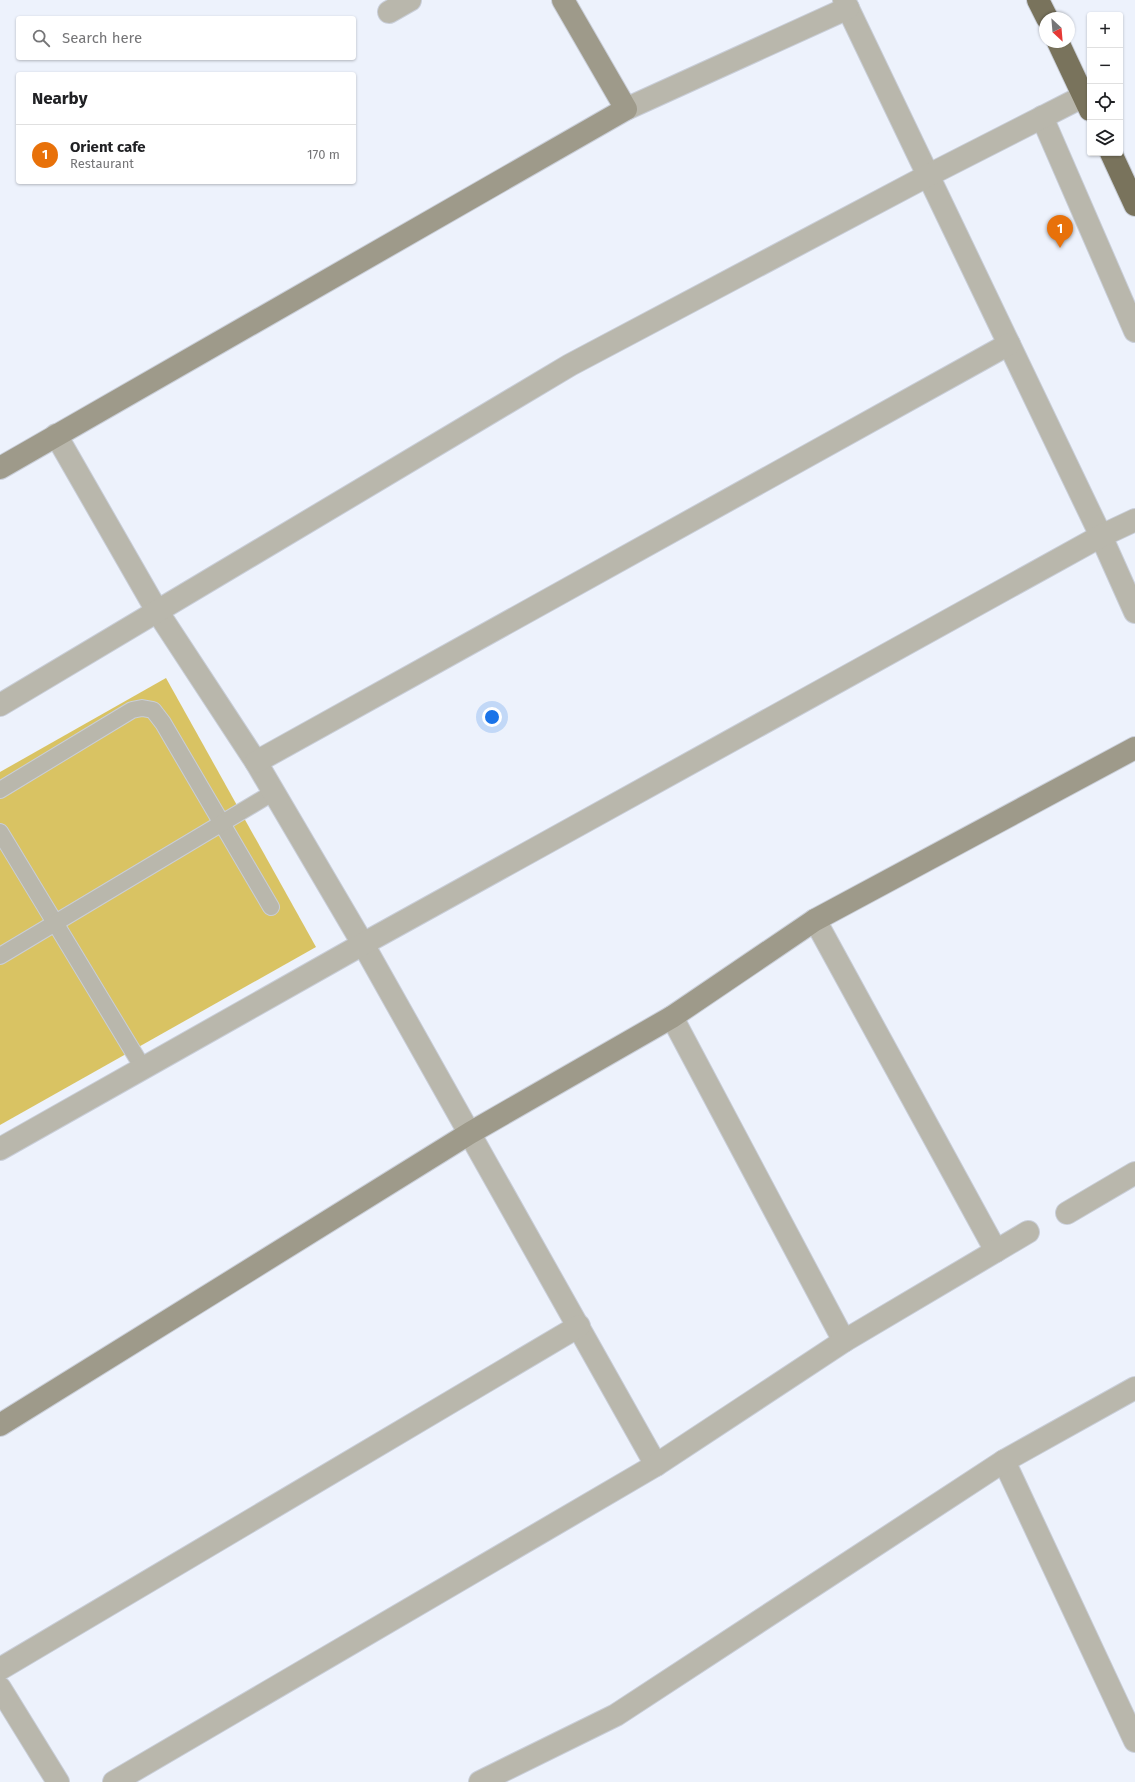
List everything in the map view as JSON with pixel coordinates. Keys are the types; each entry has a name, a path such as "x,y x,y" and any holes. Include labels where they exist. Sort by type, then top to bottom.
{"highway":[{"path":"1038,0 1044,12"},
{"path":"1061,48 1087,103"},
{"path":"1111,156 1135,205"}],"street":[{"path":"389,12 410,0"},
{"path":"563,0 626,108"},
{"path":"0,468 626,108 846,4 927,176 1009,344 1135,612"},
{"path":"0,705 570,365 927,176 1042,117 1087,103"},
{"path":"1042,117 1135,331"},
{"path":"256,762 1009,344"},
{"path":"56,435 157,612 256,762 363,944 656,1465"},
{"path":"0,1149 363,944 1100,536 1135,520"},
{"path":"0,1424 470,1133 672,1017 815,920 1135,748"},
{"path":"815,920 996,1251"},
{"path":"672,1017 844,1341"},
{"path":"1067,1212 1135,1173"},
{"path":"114,1782 656,1465 844,1341 1028,1232"},
{"path":"0,1669 579,1326"},
{"path":"480,1782 616,1715 1004,1461 1135,1388"},
{"path":"1004,1461 1135,1741"},
{"path":"0,1688 58,1782"}],"lane":[{"path":"0,790 118,717 132,710 142,708 153,710 164,723 271,907"},
{"path":"0,956 274,792"},
{"path":"0,832 140,1062"},
{"path":"0,1144 289,975"}],"shaded area":[{"path":"166,678 316,947 0,1125 0,772"}],"place":[{"name":"Orient cafe","path":"1060,248"}]}
